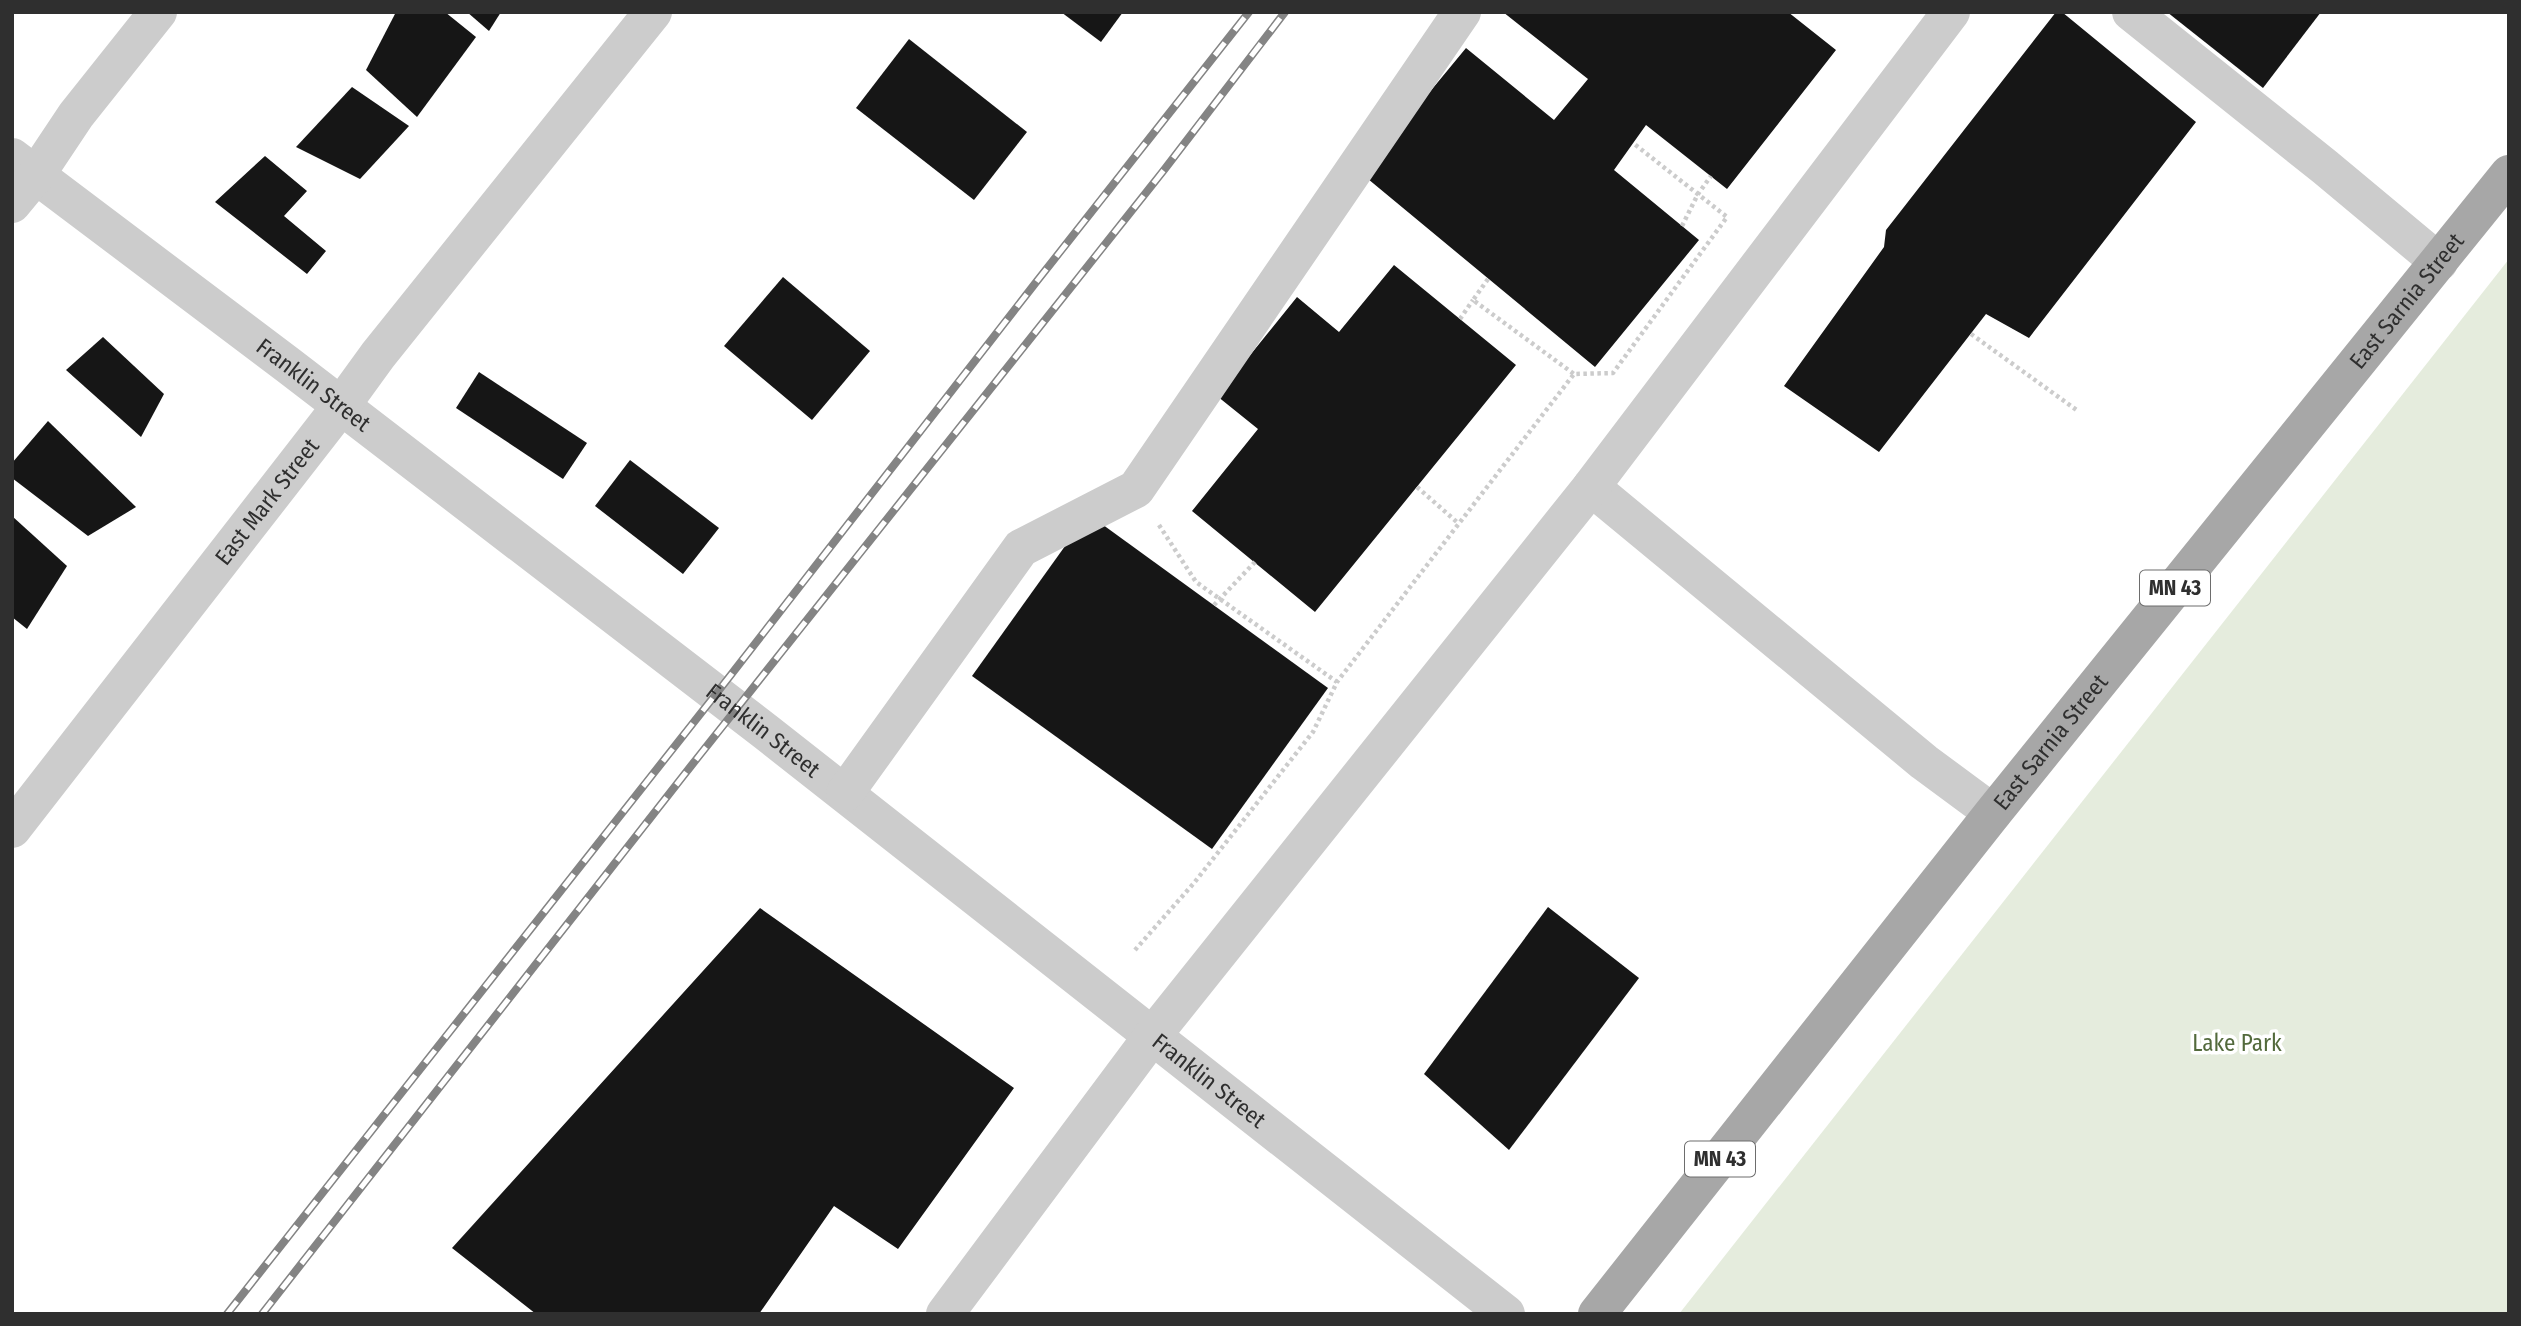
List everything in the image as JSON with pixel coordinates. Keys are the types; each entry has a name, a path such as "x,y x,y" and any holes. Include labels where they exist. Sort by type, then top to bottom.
{"main road":[{"name":"East Sarnia Street","path":"1597,1314 1993,813 2509,174"}],"street":[{"path":"12,204 24,166 76,115 158,12"},
{"name":"East Mark Street","path":"12,830 378,355 653,12"},
{"path":"845,793 1021,548 1136,489 1462,12"},
{"path":"945,1314 1153,1035 1591,487 1951,12"},
{"path":"2131,12 2334,174 2439,262"},
{"name":"Franklin Street","path":"24,166 845,793 1506,1314"},
{"path":"1591,487 1924,762 1993,813"}],"path":[{"path":"1473,300 1574,373 1614,373 1727,217 1633,143"},
{"path":"1682,226 1698,194 1711,176"},
{"path":"1460,319 1488,279"},
{"path":"1971,334 2078,411"},
{"path":"1135,950 1194,883 1313,732 1337,682 1574,373"},
{"path":"1417,487 1458,523"},
{"path":"1136,489 1196,582 1337,682"},
{"path":"1214,605 1255,562"}],"green space":[{"name":"Lake Park","path":"2509,259 2509,1314 1679,1314"}],"building":[{"path":"396,12 445,12 476,37 417,117 366,70"},
{"path":"467,12 501,12 489,31"},
{"path":"1061,12 1123,12 1101,42"},
{"path":"1503,12 1788,12 1836,50 1727,189 1646,125 1614,170 1699,240 1595,367 1362,174 1466,48 1554,120 1588,79"},
{"path":"2056,12 2062,12 2196,122 2029,338 1986,314 1879,452 1784,386 1884,247 1886,230"},
{"path":"2167,12 2321,12 2263,88"},
{"path":"909,39 1027,132 974,200 856,108"},
{"path":"352,87 409,126 360,179 296,147"},
{"path":"265,156 307,191 284,216 326,251 307,274 215,202"},
{"path":"1394,265 1516,365 1315,612 1192,511 1258,429 1217,396 1297,297 1339,332"},
{"path":"783,277 870,351 812,420 724,346"},
{"path":"103,337 164,394 141,437 66,370"},
{"path":"479,372 587,443 563,479 456,408"},
{"path":"48,421 136,507 88,536 12,478 12,463"},
{"path":"630,460 719,528 683,574 595,506"},
{"path":"1088,514 1328,688 1212,849 972,676"},
{"path":"12,516 67,566 27,629 12,617"},
{"path":"1548,907 1639,978 1509,1150 1424,1074"},
{"path":"760,908 1014,1088 898,1249 834,1206 759,1314 536,1314 452,1248"}],"railway":[{"path":"227,1314 1249,12"},
{"path":"262,1314 691,766 1164,170 1285,12"}]}
